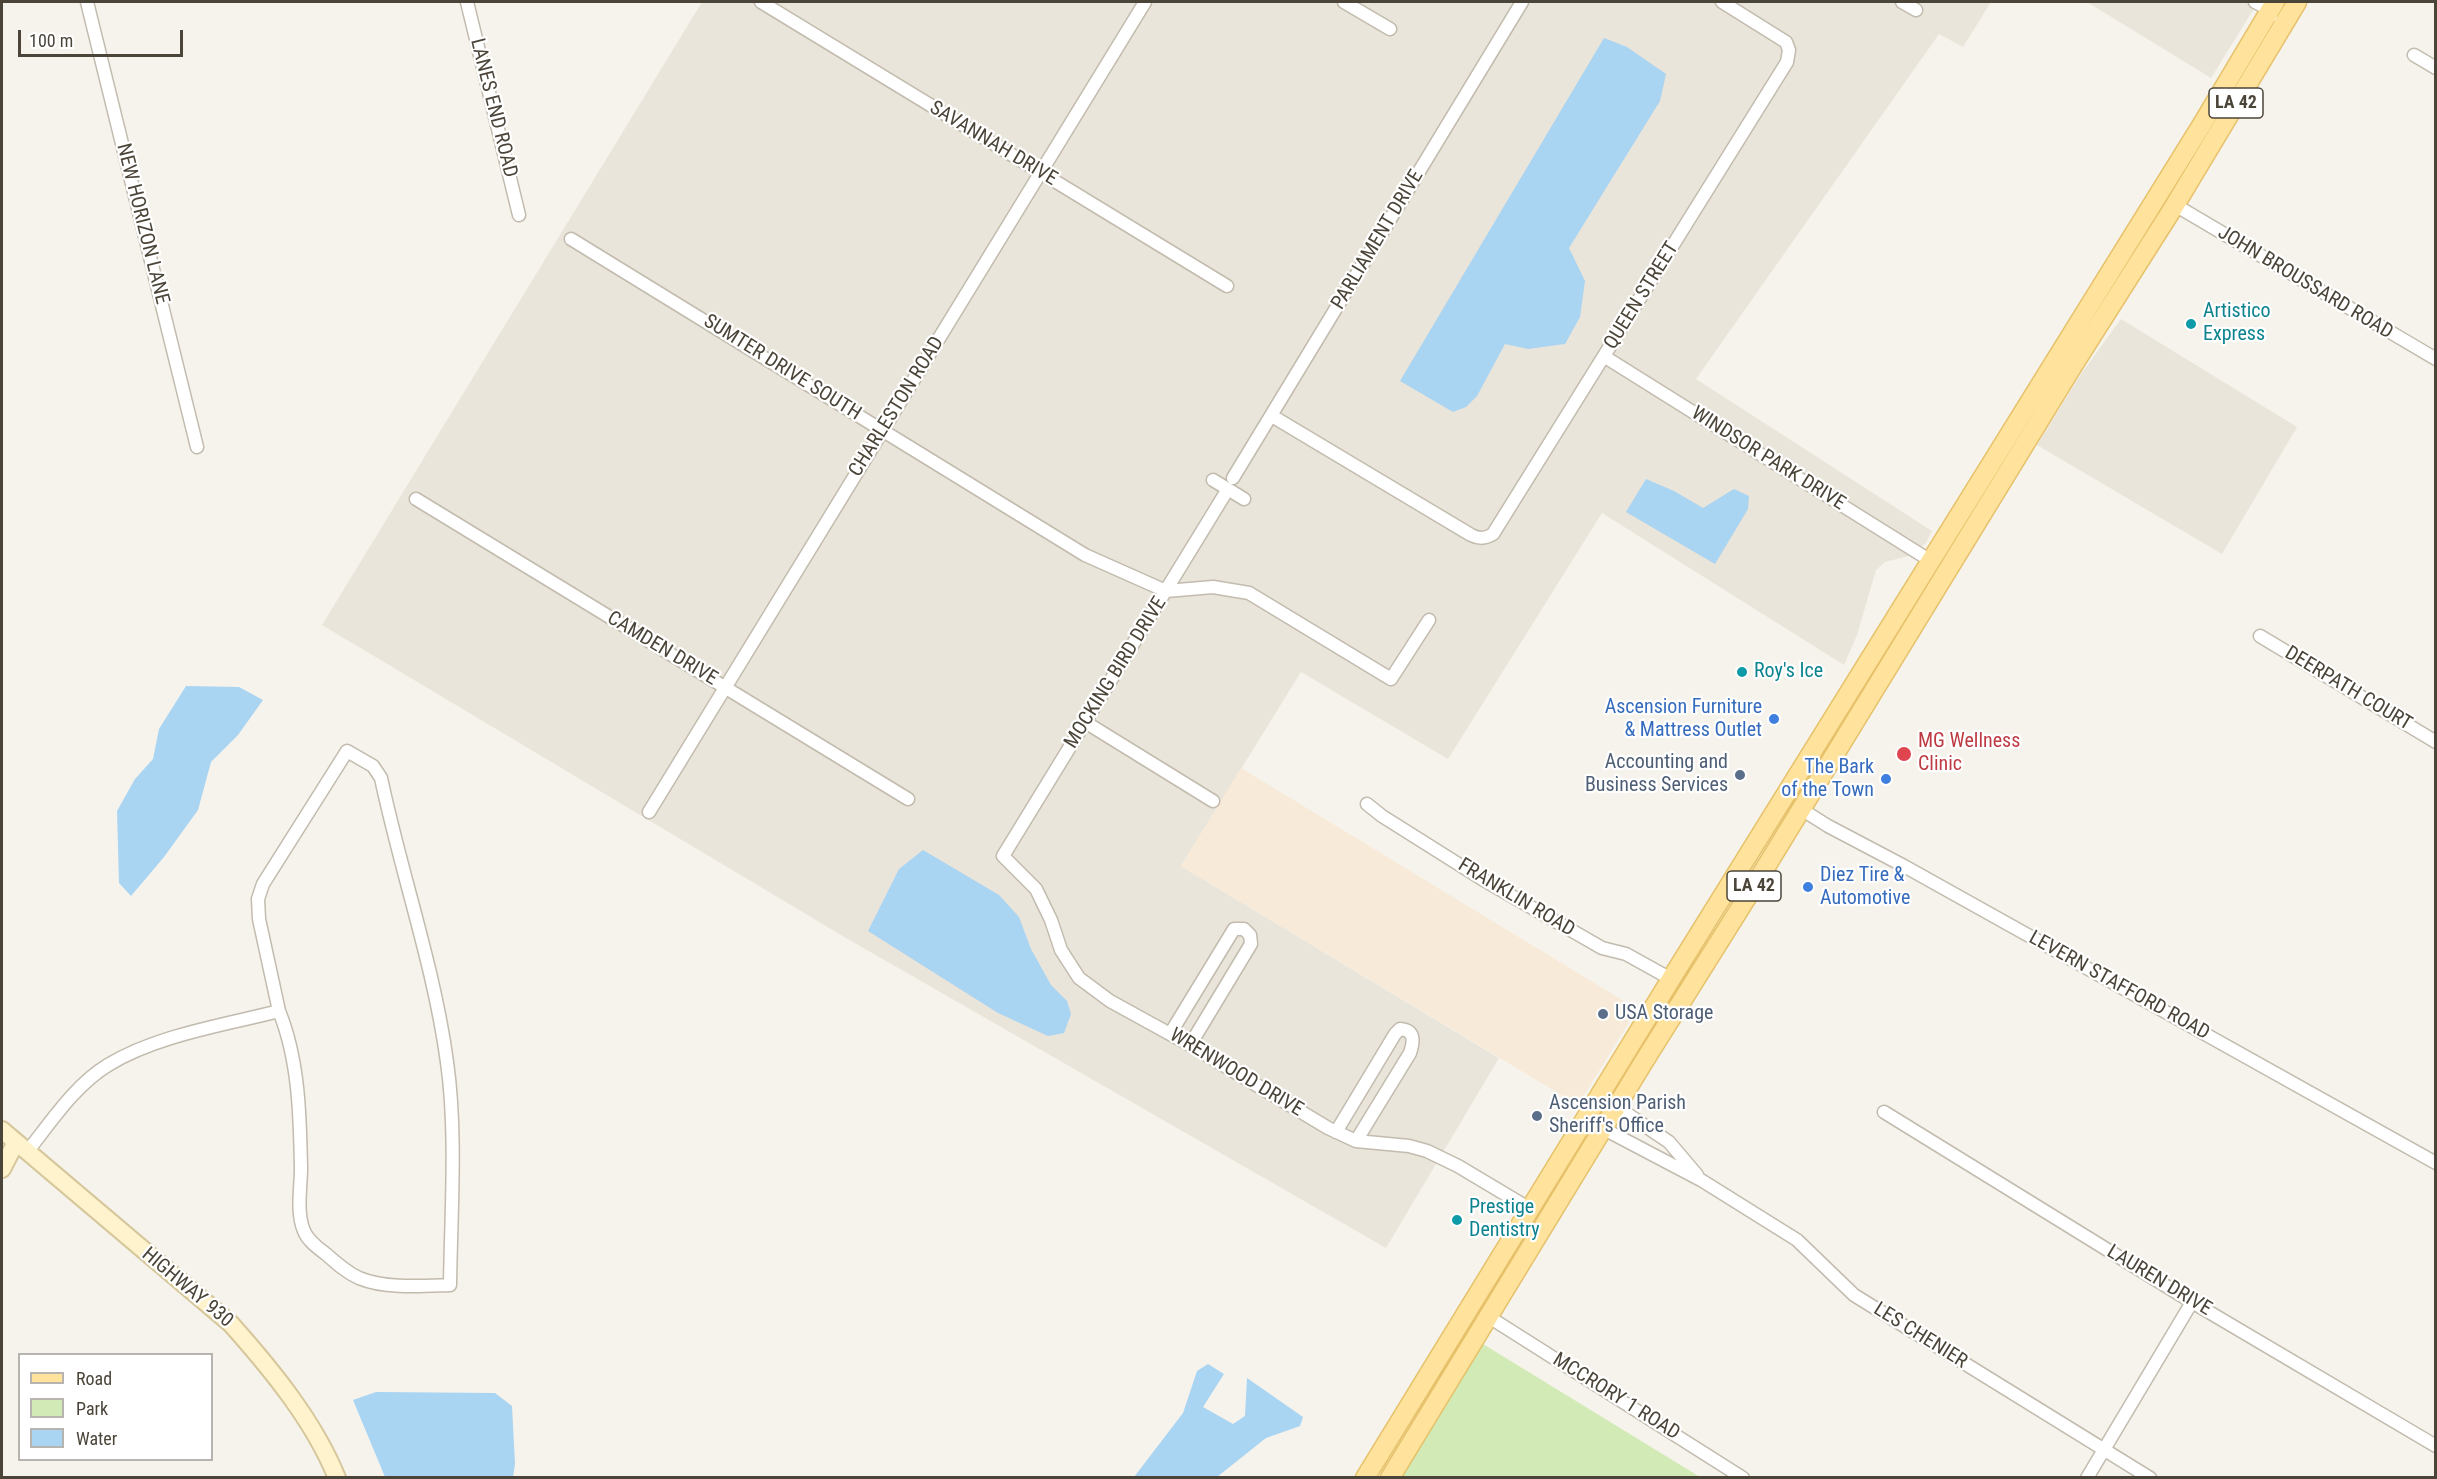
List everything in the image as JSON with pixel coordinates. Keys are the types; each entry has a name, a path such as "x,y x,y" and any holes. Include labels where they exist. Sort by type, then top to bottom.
{"main road":[{"name":"LA 42","path":"1395,1470 1604,1129 1641,1056 1802,809 2175,205 2296,2"},
{"name":"LA 42","path":"1365,1478 1671,979 2201,126 2267,4"},
{"path":"2175,205 2169,195 2197,146 2201,126"},
{"path":"1888,667 1895,642 1911,617 1913,607 1911,593"},
{"path":"1802,809 1798,799 1819,760 1822,739"},
{"path":"1604,1129 1605,1107 1641,1056 1685,976 1694,943"},
{"path":"1489,1317 1484,1302 1521,1240 1530,1209"},
{"path":"1395,1470 1411,1427 1436,1387 1434,1366"}],"street":[{"name":"NEW HORIZON LANE","path":"87,2 197,447"},
{"name":"LANES END ROAD","path":"466,2 519,215"},
{"name":"SAVANNAH DRIVE","path":"760,2 1227,286"},
{"name":"CHARLESTON ROAD","path":"649,812 1145,2"},
{"path":"1344,2 1390,29"},
{"name":"PARLIAMENT DRIVE","path":"1231,484 1522,2"},
{"name":"QUEEN STREET","path":"1272,416 1478,539 1488,538 1499,528 1787,62 1790,50 1786,42 1722,2"},
{"path":"1902,2 1916,10"},
{"path":"2236,104 2241,80 2273,25 2267,4"},
{"path":"2414,55 2436,68"},
{"name":"JOHN BROUSSARD ROAD","path":"2175,205 2436,359"},
{"name":"SUMTER DRIVE SOUTH","path":"571,238 1085,555 1166,591"},
{"name":"WINDSOR PARK DRIVE","path":"1605,357 1931,561"},
{"path":"1213,480 1231,484 1244,499"},
{"name":"MOCKING BIRD DRIVE","path":"1003,856 1231,484"},
{"name":"CAMDEN DRIVE","path":"416,499 908,799"},
{"path":"1166,591 1213,587 1249,593 1391,679 1429,620"},
{"name":"DEERPATH COURT","path":"2260,636 2436,742"},
{"path":"1084,722 1213,801"},
{"path":"347,751 373,766 381,778 435,995 450,1095 450,1285 380,1283 358,1278 319,1248 305,1233 300,1212 301,1168 297,1082 288,1037 279,1011 259,919 258,899 264,884 347,751"},
{"name":"FRANKLIN ROAD","path":"1367,804 1382,816 1532,908 1602,948 1626,954 1671,979"},
{"name":"LEVERN STAFFORD ROAD","path":"1802,809 1828,826 1914,871 2436,1163"},
{"name":"WRENWOOD DRIVE","path":"1003,856 1036,889 1051,920 1061,951 1079,978 1110,1001 1190,1045 1336,1132 1356,1141 1409,1146 1427,1151 1458,1166 1530,1209"},
{"path":"1170,1034 1234,929 1244,929 1250,935 1251,944 1190,1045"},
{"path":"2,1169 74,1095 108,1065 145,1047 279,1011"},
{"path":"1336,1132 1395,1034 1400,1029 1406,1029 1412,1034 1414,1042 1410,1053 1356,1141"},
{"name":"LES CHENIER","path":"1617,1107 1669,1142 1701,1180"},
{"name":"LAUREN DRIVE","path":"1884,1112 2192,1302 2436,1446"},
{"name":"LES CHENIER","path":"1604,1129 1701,1180 1797,1240 1854,1295 2150,1478"},
{"name":"HIGHWAY 930","path":"2,1130 231,1324 257,1353 296,1405 315,1435 337,1478"},
{"path":"2087,1478 2192,1302"},
{"name":"MCCRORY 1 ROAD","path":"1489,1317 1743,1478"}],"shaded area":[{"path":"702,2 1991,2 1963,47 1939,34 1696,379 1932,531 1926,543 1909,556 1885,562 1876,570 1857,635 1844,665 1602,513 1448,759 1301,672 1181,866 1499,1058 1386,1248 846,938 322,625"},
{"path":"2087,2 2258,2 2211,78"},
{"path":"2121,319 2297,427 2222,554 2037,445 2081,374"},
{"path":"1241,768 1637,1009 1578,1105 1181,866"}],"green space":[{"path":"1483,1344 1700,1477 1400,1478"}],"water":[{"path":"1604,38 1627,47 1666,74 1660,101 1569,248 1585,281 1580,317 1565,344 1528,349 1505,344 1477,396 1466,407 1453,412 1400,381"},
{"path":"1646,479 1674,491 1703,508 1734,489 1749,496 1748,509 1715,564 1626,512"},
{"path":"186,686 239,687 263,700 238,735 211,762 198,810 164,857 131,896 119,883 117,811 135,779 153,759 159,729"},
{"path":"923,850 999,895 1019,917 1031,949 1051,985 1067,1001 1071,1014 1064,1033 1048,1036 998,1013 868,931 899,869"},
{"path":"1208,1364 1224,1374 1203,1407 1233,1424 1245,1416 1247,1378 1303,1417 1300,1426 1266,1438 1217,1477 1134,1477 1183,1413 1197,1371"},
{"path":"376,1392 495,1393 512,1406 515,1464 513,1477 385,1477 353,1400"}],"place":[{"name":"Artistico Express","path":"2191,324"},
{"name":"Roy's Ice","path":"1742,672"},
{"name":"Ascension Furniture & Mattress Outlet","path":"1774,719"},
{"name":"MG Wellness Clinic","path":"1904,754"},
{"name":"Accounting and Business Services","path":"1740,775"},
{"name":"The Bark of the Town","path":"1886,779"},
{"name":"Diez Tire & Automotive","path":"1808,887"},
{"name":"USA Storage","path":"1603,1014"},
{"name":"Ascension Parish Sheriff's Office","path":"1537,1116"},
{"name":"Prestige Dentistry","path":"1457,1220"}]}
